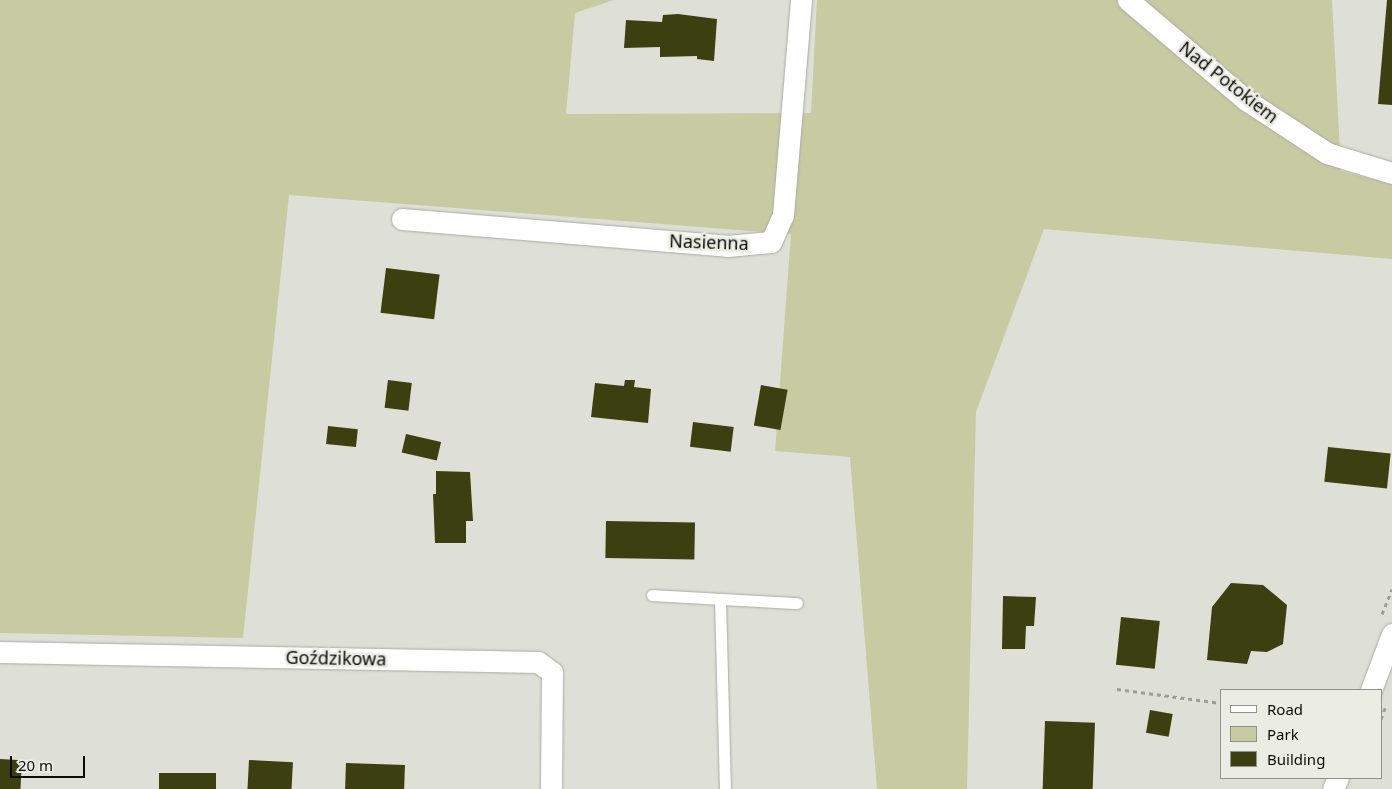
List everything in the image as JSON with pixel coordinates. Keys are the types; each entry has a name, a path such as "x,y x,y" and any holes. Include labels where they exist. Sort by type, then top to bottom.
{"street":[{"name":"Nasienna","path":"402,219 727,246 771,242 783,215 801,0"},
{"name":"Nad Potokiem","path":"1128,0 1246,100 1328,153 1392,173"},
{"path":"1380,681 1392,634"},
{"name":"Goździkowa","path":"0,652 538,662 552,672 551,789"}],"lane":[{"path":"652,595 797,603"},
{"path":"720,598 725,789"}],"path":[{"path":"1117,689 1220,703"}],"green space":[{"path":"0,0 614,0 575,13 566,114 811,113 817,0 1332,0 1341,171 1392,184 1392,259 1044,229 976,412 967,789 877,789 850,457 775,451 791,234 289,195 243,638 0,633"}],"building":[{"path":"1387,0 1392,0 1392,105 1378,104"},
{"path":"678,14 717,19 714,61 697,59 697,56 660,57 660,47 624,48 626,20 662,22 663,15"},
{"path":"386,268 440,275 434,319 381,313"},
{"path":"388,380 412,383 408,411 385,408"},
{"path":"625,380 635,380 634,387 651,389 648,423 591,417 595,383 624,386"},
{"path":"761,385 788,390 780,430 754,425"},
{"path":"693,422 734,427 731,452 690,447"},
{"path":"328,426 358,429 356,447 326,444"},
{"path":"406,434 441,442 437,461 402,453"},
{"path":"1328,447 1391,454 1387,488 1324,482"},
{"path":"436,471 470,472 473,521 466,521 466,543 435,543 433,494 436,494"},
{"path":"606,521 695,523 694,560 605,558"},
{"path":"1231,583 1263,585 1287,605 1283,644 1267,652 1251,651 1247,664 1207,660 1212,607"},
{"path":"1003,596 1036,597 1034,626 1026,626 1025,649 1002,649"},
{"path":"1121,617 1160,621 1155,669 1116,665"},
{"path":"1150,710 1173,714 1169,737 1146,733"},
{"path":"1045,721 1095,723 1093,789 1043,789"},
{"path":"0,759 22,760 20,789 0,789"},
{"path":"249,760 293,762 292,789 247,789"},
{"path":"346,763 405,765 404,789 345,789"},
{"path":"159,773 216,773 216,789 159,789"}]}
